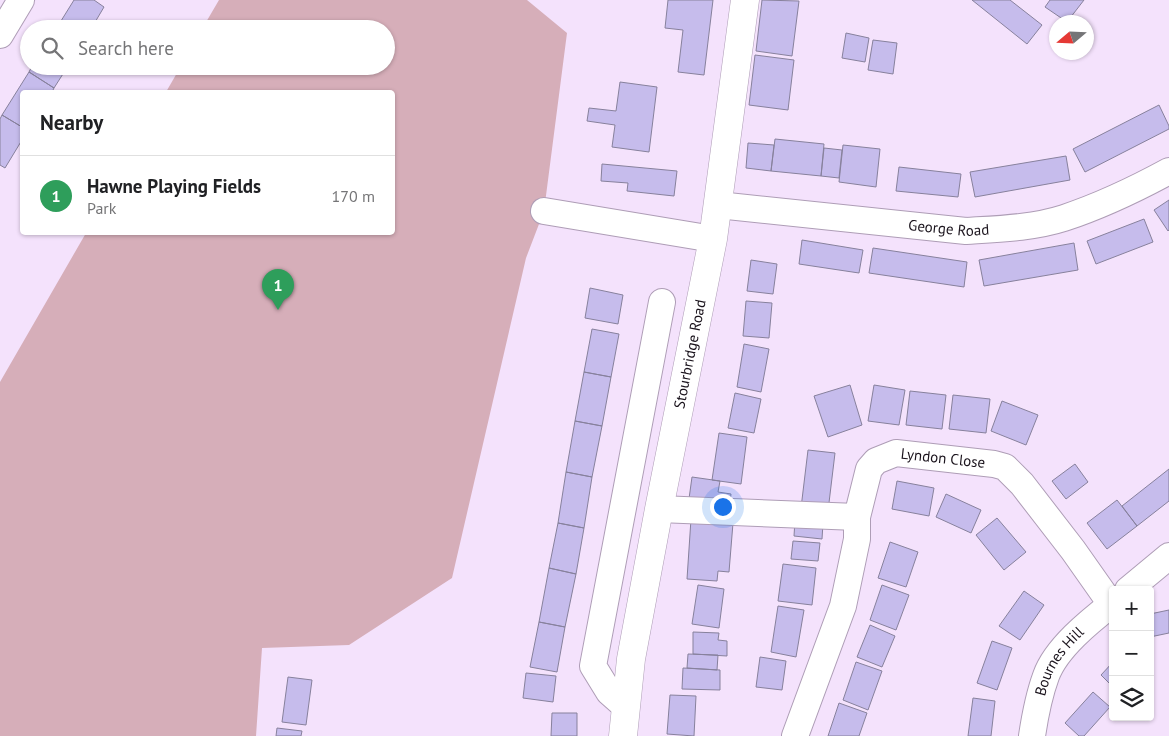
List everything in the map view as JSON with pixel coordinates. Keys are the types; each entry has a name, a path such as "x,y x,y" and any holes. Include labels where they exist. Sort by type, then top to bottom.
{"highway":[{"name":"Stourbridge Road","path":"623,736 631,659 713,240 745,0"}],"street":[{"path":"0,35 21,0"},
{"name":"George Road","path":"718,205 966,231 1001,229 1063,218 1108,201 1169,171"},
{"path":"544,211 713,240"},
{"path":"626,706 609,692 593,666 662,302"},
{"name":"Lyndon Close","path":"795,736 843,606 857,539 857,517 869,469 876,461 896,453 994,464 1005,467 1022,484 1044,514 1109,589"},
{"path":"659,509 857,517"},
{"name":"Bournes Hill","path":"1133,586 1169,556"},
{"name":"Bournes Hill","path":"1032,736 1046,674 1059,654 1078,632 1109,606"}],"shaded area":[{"path":"219,0 527,0 567,33 544,211 526,258 452,578 349,645 262,648 256,736 0,736 0,382 85,235 395,235 395,90 167,90 176,75 395,75 395,20 207,20"}],"building":[{"path":"74,0 94,0 104,7 96,20 62,20"},
{"path":"668,0 713,0 704,75 678,72 683,30 665,28"},
{"path":"762,0 799,1 792,56 756,51"},
{"path":"972,0 1010,0 1042,25 1027,44"},
{"path":"1050,0 1084,0 1072,15 1057,15 1045,7"},
{"path":"846,33 869,38 865,62 842,58"},
{"path":"873,40 897,43 893,74 868,70"},
{"path":"755,55 794,60 788,110 749,105"},
{"path":"27,75 34,75 54,88 53,90 20,90 20,126 2,115"},
{"path":"34,75 62,75 54,88"},
{"path":"620,82 657,87 649,152 612,147 615,125 587,121 589,108 616,111"},
{"path":"1159,105 1169,129 1085,172 1073,149"},
{"path":"2,115 20,126 20,143 5,168 0,165 0,119"},
{"path":"775,139 824,144 821,176 771,171"},
{"path":"748,143 774,145 771,171 746,168"},
{"path":"843,145 880,149 876,187 839,182"},
{"path":"824,148 842,150 839,178 821,176"},
{"path":"1066,156 1070,180 975,197 970,172"},
{"path":"602,164 677,171 674,196 627,191 628,183 601,181"},
{"path":"899,167 961,174 958,197 896,191"},
{"path":"1169,200 1169,230 1168,231 1154,210"},
{"path":"1144,219 1153,242 1096,264 1087,241"},
{"path":"802,240 863,250 859,273 799,264"},
{"path":"1074,243 1078,270 984,286 979,260"},
{"path":"873,248 967,262 964,287 869,273"},
{"path":"751,260 777,264 773,294 747,291"},
{"path":"590,288 623,295 618,324 585,318"},
{"path":"746,301 772,303 769,338 743,336"},
{"path":"592,329 619,334 611,377 584,372"},
{"path":"744,344 769,349 761,392 737,387"},
{"path":"584,372 611,377 602,426 575,421"},
{"path":"850,385 862,425 828,437 814,396"},
{"path":"874,385 905,390 899,425 868,421"},
{"path":"910,391 946,395 942,429 906,425"},
{"path":"735,393 761,399 754,433 728,428"},
{"path":"953,395 990,399 986,433 949,429"},
{"path":"1002,401 1038,415 1026,445 991,431"},
{"path":"575,421 602,426 592,477 566,472"},
{"path":"719,433 747,437 741,484 712,480"},
{"path":"808,450 835,453 828,511 801,508"},
{"path":"1075,464 1088,482 1066,499 1052,481"},
{"path":"1169,469 1169,501 1137,526 1122,506"},
{"path":"566,472 592,477 584,528 558,523"},
{"path":"692,477 720,481 718,492 731,494 729,512 688,506"},
{"path":"897,481 934,488 929,516 892,509"},
{"path":"946,494 981,510 971,533 936,517"},
{"path":"1117,500 1137,526 1107,549 1087,523"},
{"path":"997,518 1026,552 1004,570 976,535"},
{"path":"691,519 733,523 729,572 718,571 717,581 687,579"},
{"path":"795,520 823,523 822,539 794,536"},
{"path":"558,523 584,528 576,574 549,568"},
{"path":"793,541 820,543 818,561 791,559"},
{"path":"890,542 918,552 906,587 878,578"},
{"path":"783,564 816,568 812,605 778,601"},
{"path":"549,568 576,574 565,627 539,622"},
{"path":"698,585 724,589 719,628 692,624"},
{"path":"882,585 909,595 896,630 870,620"},
{"path":"1024,591 1044,605 1020,640 999,626"},
{"path":"778,606 804,610 796,657 771,652"},
{"path":"1169,610 1169,633 1154,636 1154,613"},
{"path":"539,622 565,627 557,672 530,667"},
{"path":"870,625 895,636 882,667 857,657"},
{"path":"693,632 719,633 718,640 727,641 727,656 693,654"},
{"path":"992,641 1012,648 997,690 977,683"},
{"path":"688,654 718,655 717,670 687,668"},
{"path":"760,657 786,661 782,690 756,687"},
{"path":"856,662 882,671 868,710 843,700"},
{"path":"1109,666 1109,683 1101,675"},
{"path":"683,668 720,670 720,690 682,689"},
{"path":"526,673 556,676 553,702 523,698"},
{"path":"288,677 312,680 306,725 282,722"},
{"path":"1093,692 1109,706 1084,736 1079,736 1065,723"},
{"path":"670,695 696,696 694,736 667,734"},
{"path":"973,698 995,701 991,736 968,736"},
{"path":"839,703 867,713 859,736 828,736"},
{"path":"552,713 577,713 577,736 551,736"},
{"path":"277,728 302,731 301,736 276,736"}],"place":[{"name":"Hawne Playing Fields","path":"278,310"}]}
